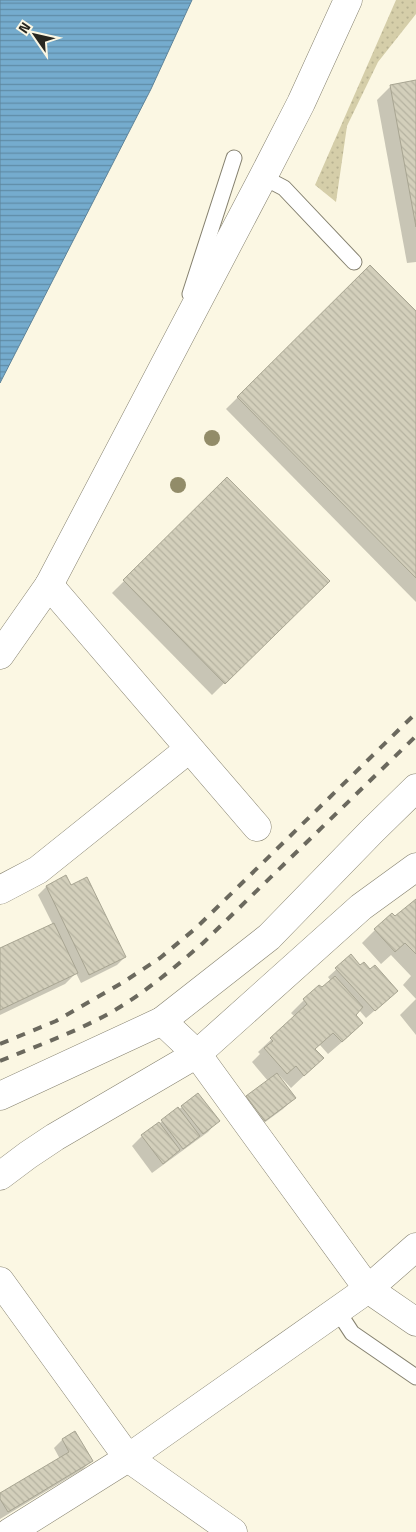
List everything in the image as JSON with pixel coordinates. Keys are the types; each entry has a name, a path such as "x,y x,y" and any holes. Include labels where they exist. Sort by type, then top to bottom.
{"street":[{"path":"0,655 49,585 141,407 171,355 301,103 348,0"},
{"path":"49,585 258,827"},
{"path":"0,890 38,870 189,749"},
{"path":"0,1096 162,1021 269,937 416,788"},
{"path":"0,1176 28,1154 197,1054 361,907 416,867"},
{"path":"162,1021 197,1054 368,1289 416,1322"},
{"path":"10,1532 128,1458 368,1289 416,1247"},
{"path":"0,1281 128,1458 233,1532"}],"lane":[{"path":"171,355 234,158"},
{"path":"263,177 284,188 354,262"},
{"path":"337,1310 352,1333 416,1377"}],"shaded area":[{"path":"396,0 416,0 416,14 378,62 347,126 336,202 315,185"}],"water":[{"path":"0,0 192,0 151,89 0,383"}],"building":[{"path":"416,80 416,227 390,85"},
{"path":"370,265 416,311 416,578 237,397"},
{"path":"227,477 330,581 225,684 123,580"},
{"path":"66,875 71,885 87,877 126,957 89,975 46,886"},
{"path":"416,899 416,954 405,943 395,952 374,929 392,913 395,916"},
{"path":"54,923 78,973 0,1010 0,948"},
{"path":"351,954 360,965 364,962 370,969 375,965 398,991 375,1011 335,968"},
{"path":"335,976 363,1007 356,1015 363,1023 342,1042 333,1033 315,1049 324,1058 304,1076 296,1066 287,1074 264,1048 273,1041 270,1038 307,1004 303,999 319,985 322,987"},
{"path":"277,1073 296,1098 265,1121 246,1096"},
{"path":"198,1093 220,1121 203,1134 181,1106"},
{"path":"178,1107 200,1136 183,1149 161,1120"},
{"path":"159,1122 180,1150 163,1164 141,1135"},
{"path":"75,1431 93,1461 8,1512 0,1499 0,1493 69,1452 62,1439"}],"railway":[{"path":"0,1044 56,1021 122,983 160,958 196,928 416,713"},
{"path":"0,1061 101,1018 127,1003 160,978 203,943 416,736"}]}
